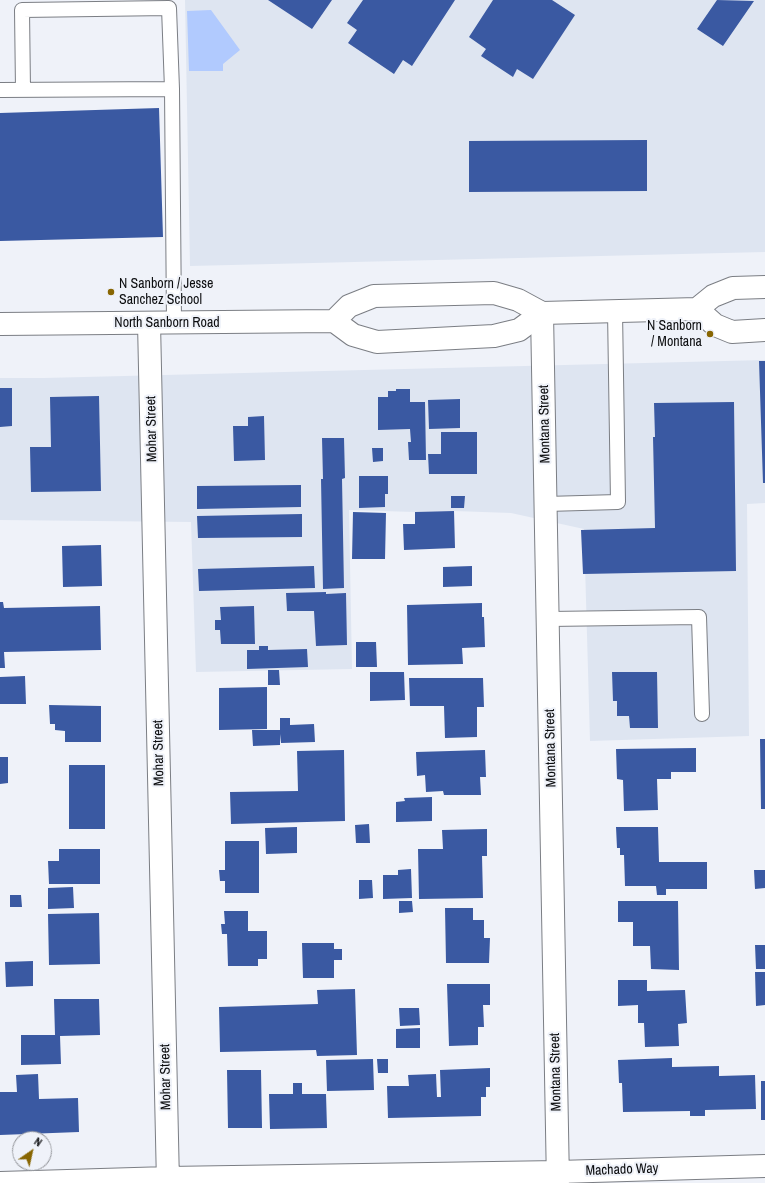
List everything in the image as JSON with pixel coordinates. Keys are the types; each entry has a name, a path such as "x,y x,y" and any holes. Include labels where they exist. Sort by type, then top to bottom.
{"street":[{"path":"542,313 519,330 494,336 377,342 353,335 334,321 349,306 374,296 494,293 518,300 542,313 697,309 713,296 733,288 765,287"},
{"path":"697,309 714,325 732,332 765,330"},
{"name":"Montana Street","path":"542,313 558,1177"},
{"name":"North Sanborn Road","path":"0,324 334,321"},
{"name":"Mohar Street","path":"149,323 168,1181"},
{"name":"Machado Way","path":"0,1183 558,1177 765,1166"}],"lane":[{"path":"23,90 22,10 170,8 174,323"},
{"path":"0,90 172,89"},
{"path":"546,504 618,502 615,311"},
{"path":"548,619 699,617 702,714"}],"shaded area":[{"path":"185,0 765,0 765,252 190,266"},
{"path":"211,10 240,50 223,64 223,71 189,71 187,11"},
{"path":"765,360 765,503 747,504 749,736 590,741 584,529 511,513 349,510 352,669 196,672 191,522 0,520 0,378"}],"building":[{"path":"268,0 332,0 312,29"},
{"path":"363,0 455,0 412,66 403,60 394,74 348,43 357,30 347,23"},
{"path":"493,0 552,0 575,15 533,79 517,69 513,77 481,56 486,49 469,37"},
{"path":"717,0 754,1 723,46 697,29"},
{"path":"159,108 163,237 0,241 0,113"},
{"path":"647,140 647,191 469,192 469,141"},
{"path":"759,361 765,361 765,483 763,483"},
{"path":"0,388 12,388 12,426 0,427"},
{"path":"396,389 410,389 410,402 425,402 426,460 409,460 408,442 411,442 410,429 378,430 378,397 388,397 388,391 396,391"},
{"path":"99,396 101,491 31,492 30,447 51,447 50,397"},
{"path":"460,399 460,428 429,429 428,400"},
{"path":"734,402 736,571 583,574 581,530 655,528 653,437 655,437 654,403"},
{"path":"264,416 265,460 234,461 233,426 248,426 248,417"},
{"path":"441,432 477,432 477,474 429,474 428,454 441,454"},
{"path":"322,438 344,438 345,478 342,479 344,588 323,589 321,479 323,479"},
{"path":"372,448 383,448 383,461 373,462"},
{"path":"359,476 388,476 388,494 385,494 385,507 359,508"},
{"path":"301,485 301,507 197,509 197,486"},
{"path":"451,496 465,496 464,508 451,508"},
{"path":"454,511 455,548 404,550 403,524 415,524 415,512"},
{"path":"353,512 386,513 385,559 352,559"},
{"path":"302,514 302,537 198,538 197,516"},
{"path":"101,545 102,586 63,587 62,546"},
{"path":"314,566 315,588 199,591 198,569"},
{"path":"472,566 472,586 443,587 443,567"},
{"path":"326,592 326,594 346,593 347,645 316,646 314,611 287,611 286,593"},
{"path":"0,602 3,602 4,608 100,606 101,650 4,652 5,668 0,668"},
{"path":"482,603 485,647 462,648 463,664 408,665 407,605"},
{"path":"254,606 255,644 221,644 220,630 215,630 215,620 221,620 220,607"},
{"path":"356,642 376,642 377,667 356,667"},
{"path":"259,646 268,646 268,650 307,649 308,667 247,669 247,650 259,650"},
{"path":"268,670 279,670 280,685 268,685"},
{"path":"370,672 404,672 405,700 370,701"},
{"path":"612,672 657,672 658,728 630,728 629,716 617,716 617,701 613,701"},
{"path":"25,676 26,704 0,704 0,677"},
{"path":"409,678 483,678 484,707 477,707 477,737 445,738 444,706 410,706"},
{"path":"267,687 267,729 219,730 219,688"},
{"path":"49,705 101,706 101,742 65,742 65,731 55,730 55,724 50,724"},
{"path":"280,718 290,718 290,725 314,724 315,742 281,743 280,734 280,745 253,746 252,730 280,730"},
{"path":"760,739 765,739 765,809 761,809"},
{"path":"696,748 696,772 671,772 671,779 657,779 658,810 624,811 623,780 617,779 616,749"},
{"path":"344,750 345,821 231,824 230,792 298,791 297,751"},
{"path":"485,750 486,777 480,777 481,795 444,795 443,791 426,792 425,775 417,776 416,752"},
{"path":"0,757 8,757 8,783 0,784"},
{"path":"69,765 105,765 105,829 69,829"},
{"path":"432,797 432,821 396,822 396,802 405,801 404,798"},
{"path":"369,824 370,843 356,843 355,825"},
{"path":"297,827 297,853 266,854 265,828"},
{"path":"616,827 658,827 659,862 707,862 707,889 666,889 666,895 657,895 656,886 625,886 624,855 620,855 620,848 617,848"},
{"path":"487,829 487,856 482,856 483,898 419,899 418,849 443,849 442,830"},
{"path":"225,841 259,841 259,893 225,893 225,881 220,881 219,870 225,870"},
{"path":"59,849 100,849 100,884 49,884 48,861 59,861"},
{"path":"411,869 412,898 383,899 383,875 398,875 398,870"},
{"path":"754,870 765,870 765,888 755,889"},
{"path":"359,880 372,880 373,898 359,899"},
{"path":"73,887 74,908 48,909 48,888"},
{"path":"10,895 21,895 22,907 10,907"},
{"path":"399,901 412,901 413,912 399,913"},
{"path":"618,901 678,901 679,970 651,969 650,946 633,946 633,922 618,922"},
{"path":"445,908 473,908 473,920 484,920 484,938 490,938 489,963 446,963"},
{"path":"224,911 248,911 248,931 267,931 267,959 258,959 258,966 228,966 227,934 222,934 221,924 225,924"},
{"path":"99,913 100,964 49,965 48,914"},
{"path":"302,943 334,943 334,949 342,949 342,960 334,960 334,978 303,978"},
{"path":"755,945 765,945 765,969 756,969"},
{"path":"33,961 33,986 6,987 5,962"},
{"path":"755,972 765,972 765,1005 756,1006"},
{"path":"618,980 647,980 647,991 685,990 687,1023 678,1024 679,1046 645,1047 644,1023 638,1023 638,1005 618,1006"},
{"path":"447,984 490,984 490,1005 483,1005 484,1027 478,1027 478,1045 449,1046"},
{"path":"355,989 357,1055 317,1056 316,1050 220,1052 219,1007 318,1004 317,990"},
{"path":"54,999 99,999 100,1035 60,1036 61,1064 21,1065 21,1035 55,1035"},
{"path":"399,1008 419,1008 420,1025 400,1026"},
{"path":"420,1028 420,1048 396,1048 396,1029"},
{"path":"672,1058 672,1067 719,1066 719,1076 755,1075 756,1109 705,1110 705,1116 690,1116 690,1111 623,1112 622,1083 619,1083 618,1060"},
{"path":"373,1059 374,1090 327,1091 326,1060"},
{"path":"377,1059 388,1059 388,1073 378,1073"},
{"path":"490,1068 490,1087 486,1087 486,1097 481,1097 481,1116 388,1118 387,1086 409,1086 408,1075 436,1074 437,1097 441,1097 440,1070"},
{"path":"227,1070 261,1070 262,1128 228,1128"},
{"path":"38,1074 39,1099 78,1098 79,1132 52,1133 52,1131 12,1131 12,1135 0,1135 0,1092 17,1092 16,1075"},
{"path":"761,1081 765,1081 765,1120 761,1120"},
{"path":"293,1083 302,1083 302,1094 326,1094 327,1128 270,1129 269,1094 293,1094"}],"place":[{"name":"N Sanborn / Jesse Sanchez School","path":"111,292"},
{"name":"N Sanborn / Montana","path":"710,334"}]}
